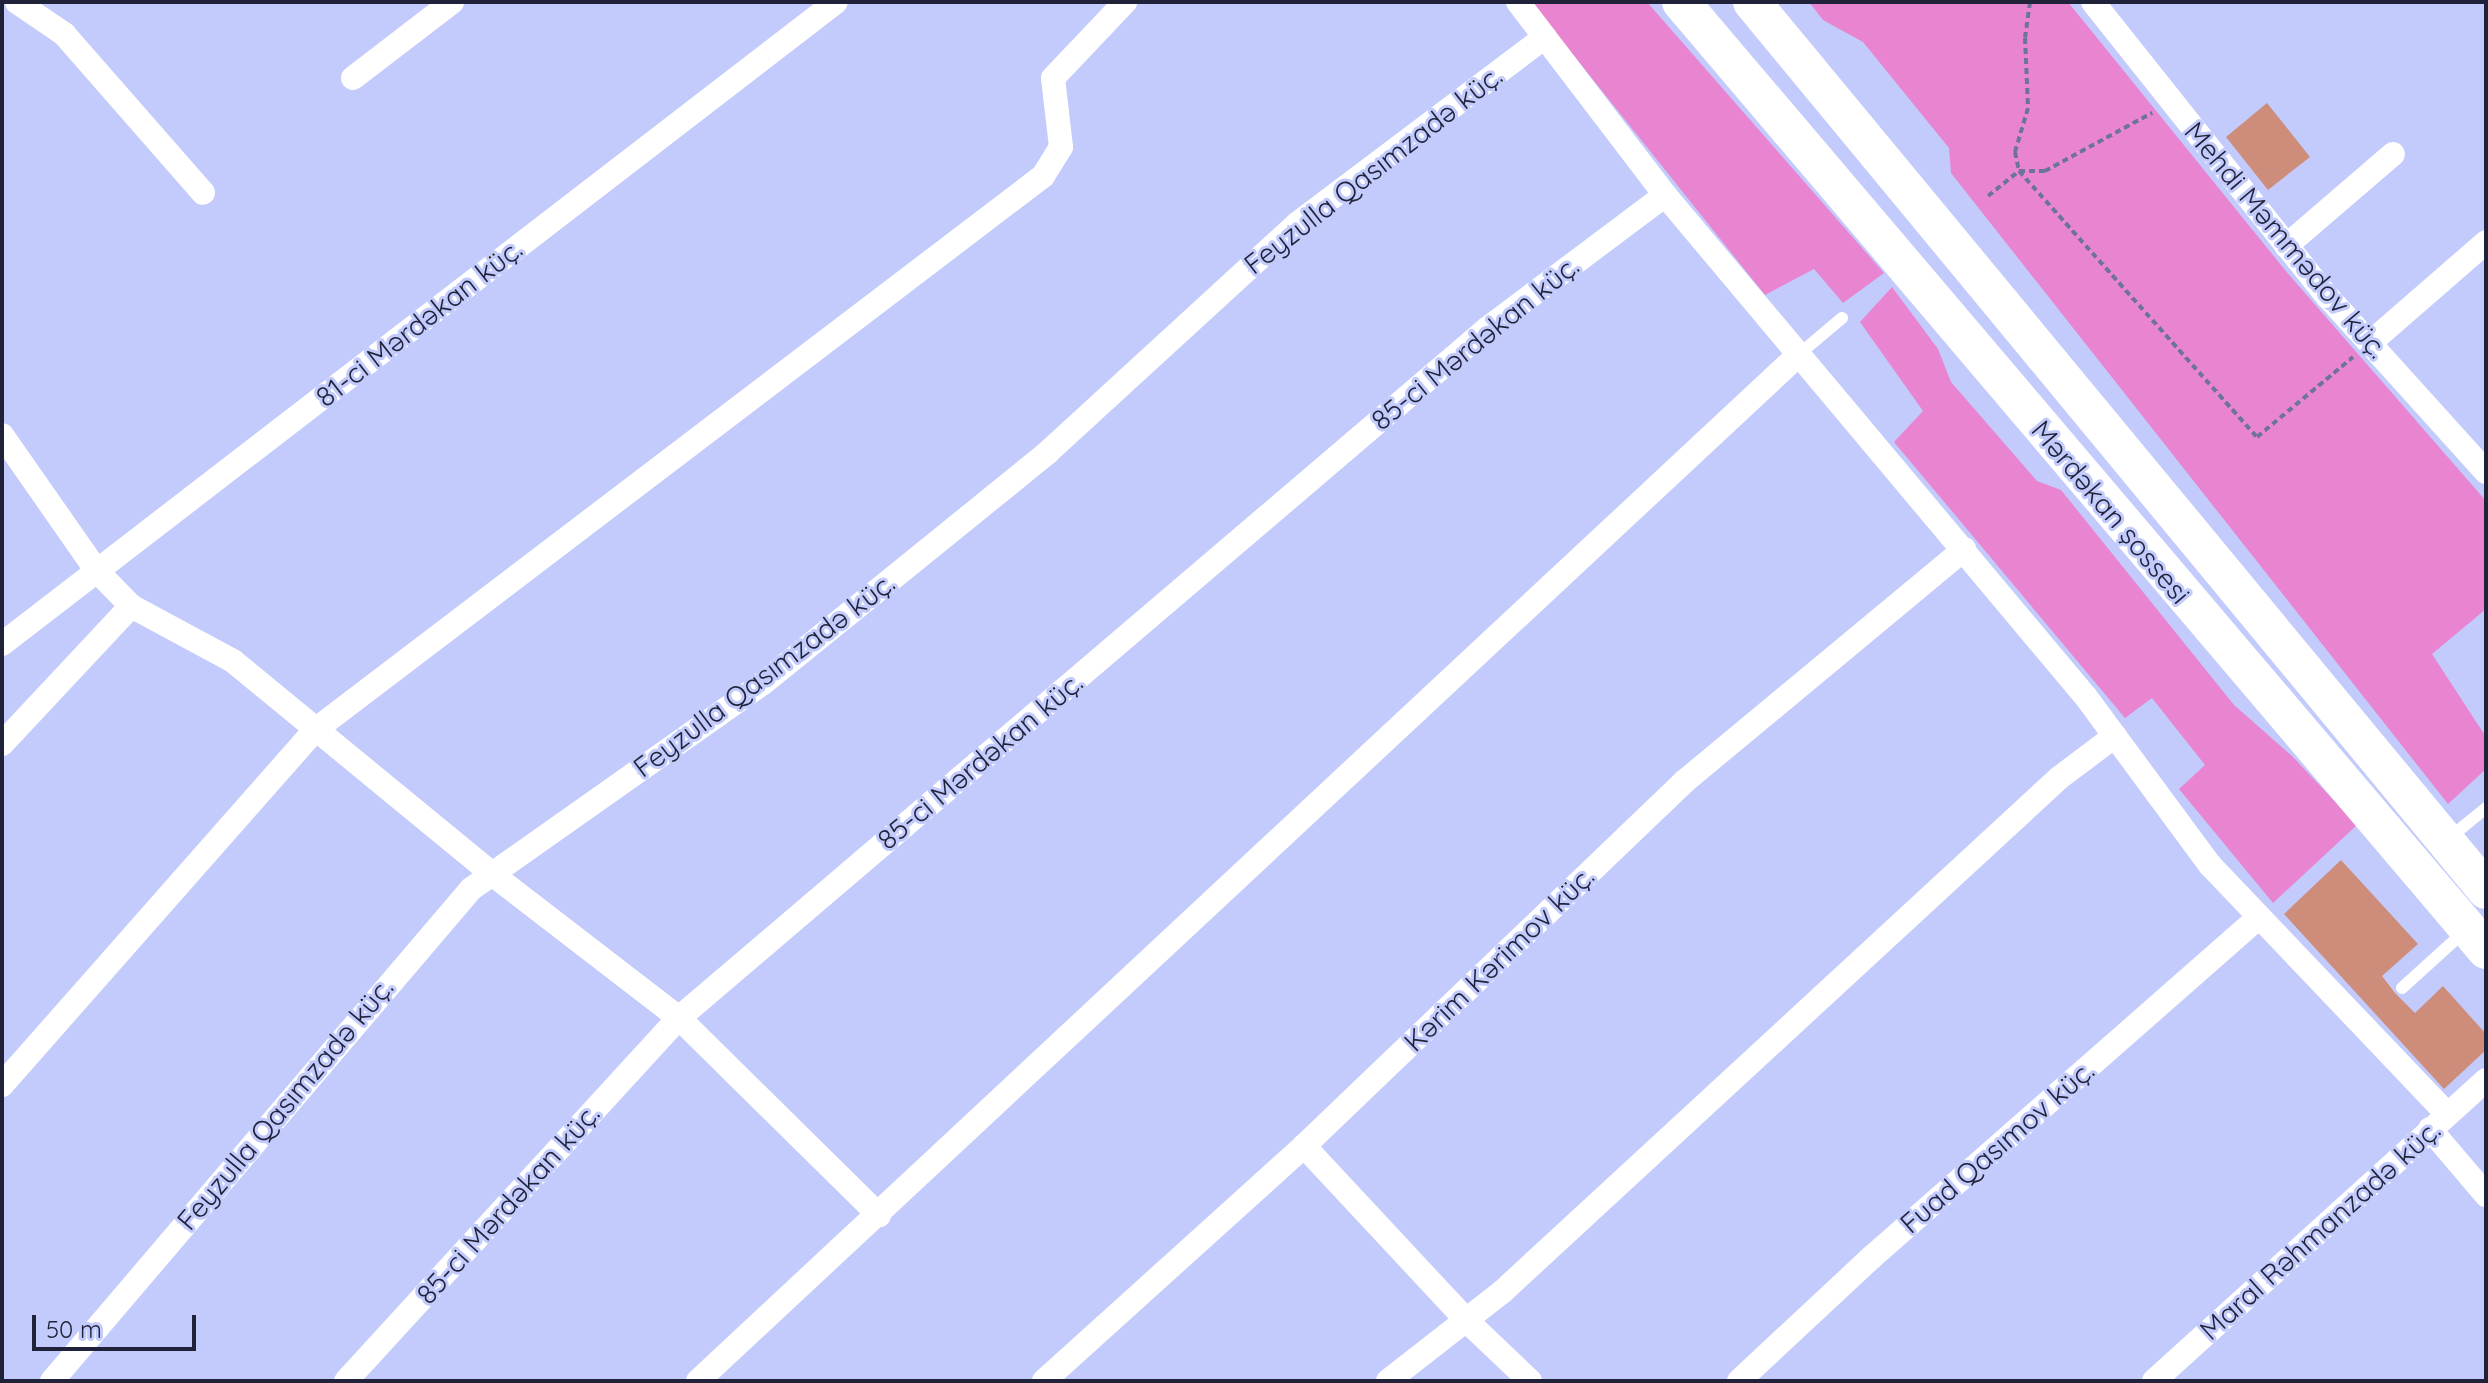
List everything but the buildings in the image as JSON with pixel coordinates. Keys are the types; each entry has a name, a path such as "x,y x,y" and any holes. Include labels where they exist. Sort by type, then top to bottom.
{"main road":[{"name":"Mərdəkan şossesi","path":"1681,2 2131,538 2477,939"},
{"name":"Mərdəkan şossesi","path":"1752,2 2486,890"}],"street":[{"path":"17,2 64,34 203,193"},
{"path":"353,78 452,2"},
{"name":"81-ci Mərdəkan küç.","path":"2,644 836,2"},
{"path":"2,1085 315,730 1043,176 1061,147 1053,78 1125,2"},
{"path":"1518,2 1665,195 1797,356 1964,549 2115,736 2210,865 2438,1121 2486,1195"},
{"name":"Mehdi Məmmədov küç.","path":"2093,2 2286,246 2486,472"},
{"name":"Feyzulla Qasımzadə küç.","path":"52,1381 454,904 762,684 1069,434 1298,223 1545,37"},
{"path":"2286,246 2393,154"},
{"name":"85-ci Mərdəkan küç.","path":"346,1381 679,1018 1488,328 1665,195"},
{"path":"2370,343 2486,242"},
{"path":"698,1381 1797,356"},
{"path":"2,435 97,571 131,606 233,661 492,874 679,1018 879,1215"},
{"name":"Kərim Kərimov küç.","path":"1044,1381 1304,1146 1685,781 1964,549"},
{"path":"2,744 131,606"},
{"path":"1388,1381 1467,1321 2059,778 2115,736"},
{"name":"Fuad Qasımov küç.","path":"1739,1381 1884,1246 2258,918"},
{"name":"Maral Rəhmanzadə küç.","path":"2154,1381 2486,1080"},
{"path":"1304,1146 1467,1321 1530,1381"}],"lane":[{"path":"1797,356 1842,318"},
{"path":"2445,841 2486,808"},
{"path":"2402,988 2477,939"}],"path":[{"path":"2030,2 2025,38 2028,108 2015,152 2019,171 2257,437 2370,343"},
{"path":"1988,196 2019,171 2045,171 2171,101"}],"shaded area":[{"path":"1531,2 1647,2 1884,273 1843,303 1814,269 1765,295"},
{"path":"1809,2 2068,2 2285,270 2486,501 2486,609 2432,654 2486,737 2486,769 2448,804 1951,173 1949,148 1863,42 1823,20"},
{"path":"1892,287 1938,349 1951,382 2037,481 2061,490 2234,705 2293,757 2357,825 2273,903 2179,789 2205,765 2152,698 2125,718 1894,442 1923,411 1860,322"}]}
